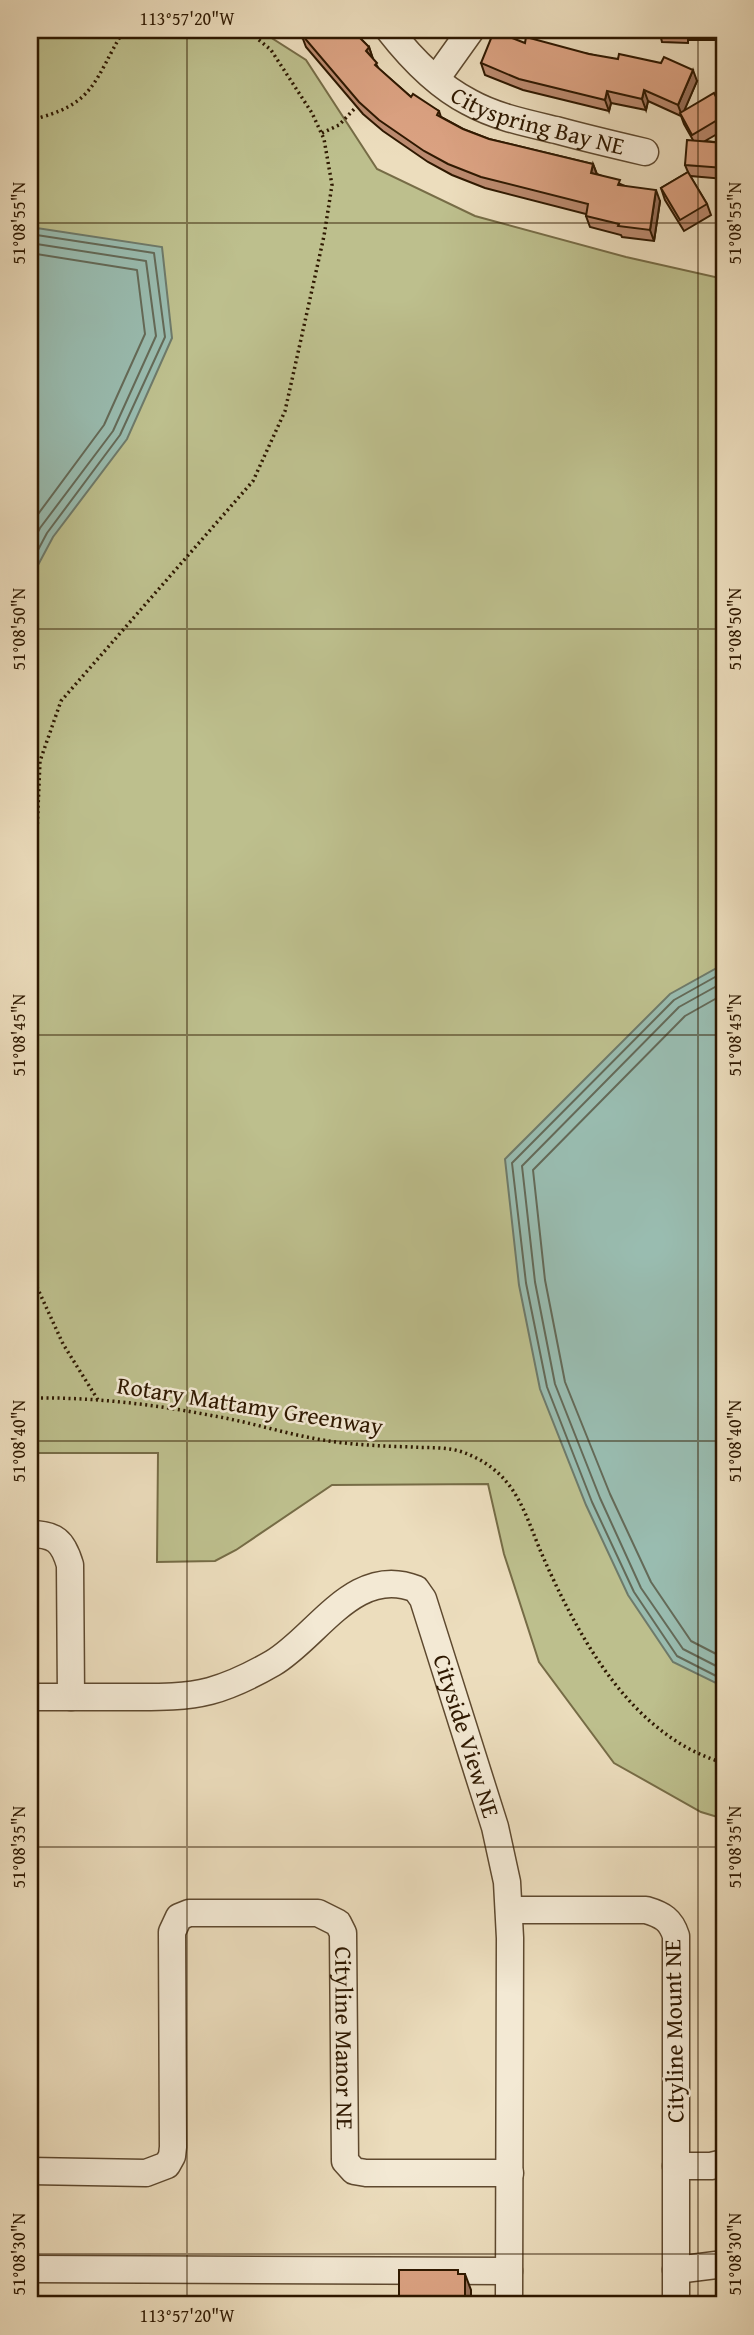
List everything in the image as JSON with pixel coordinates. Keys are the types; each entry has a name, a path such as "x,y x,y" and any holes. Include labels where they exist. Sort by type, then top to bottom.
{"street":[{"name":"Cityspring Bay NE","path":"389,30 415,60 465,100 509,119 645,152"},
{"path":"436,79 471,30"},
{"path":"30,1534 52,1537 60,1543 66,1551 70,1565 71,1697"},
{"name":"Cityside View NE","path":"30,1697 155,1697 209,1691 231,1684 281,1658 340,1604 373,1587 394,1583 416,1589 423,1599 490,1806 507,1882 509,2305"},
{"name":"Cityline Mount NE","path":"509,1910 646,1910 667,1918 673,1925 676,1936 676,2305"},
{"name":"Cityline Manor NE","path":"30,2171 146,2172 167,2165 173,2147 172,1932 179,1917 189,1913 318,1913 338,1923 344,1933 345,2161 354,2171 366,2173 510,2172"},
{"path":"676,2166 724,2162"},
{"path":"676,2270 724,2264"},
{"path":"30,2269 509,2271"}],"path":[{"path":"30,120 59,111 87,94 96,83 124,30"},
{"path":"30,1000 40,761 61,701 253,481 285,411 332,185 329,159 312,113 271,50 247,30"},
{"path":"321,134 339,125 365,98"},
{"path":"30,1272 63,1344 98,1400"},
{"name":"Rotary Mattamy Greenway","path":"30,1398 139,1403 215,1416 321,1440 451,1449 478,1459 504,1478 519,1501 564,1606 593,1653 616,1683 641,1713 680,1744 724,1763"}],"green space":[{"path":"30,30 259,30 306,60 377,169 475,216 626,257 724,279 724,1819 701,1812 614,1763 539,1662 504,1554 488,1484 332,1485 236,1550 215,1561 157,1562 158,1453 30,1453"}],"water":[{"path":"30,227 162,247 172,338 127,439 53,537 30,580"},
{"path":"724,964 724,1687 673,1662 628,1595 586,1505 540,1389 519,1285 505,1159 670,994"}],"building":[{"path":"302,30 352,30 369,47 366,51 377,63 375,65 411,97 413,94 439,111 437,115 463,129 489,139 593,164 591,173 620,180 618,185 656,190 650,230 618,226 619,224 586,216 588,204 481,177 424,151 379,120 359,102 302,35 305,33"},
{"path":"494,31 525,43 526,37 618,59 619,54 661,63 664,57 693,70 678,105 644,90 642,99 607,91 605,100 519,79 481,63"},
{"path":"714,93 724,116 692,135 680,113"},
{"path":"687,140 724,143 724,168 685,165"},
{"path":"688,172 707,204 680,220 661,188"},
{"path":"399,2270 458,2270 458,2274 465,2274 465,2305 399,2305"}]}
